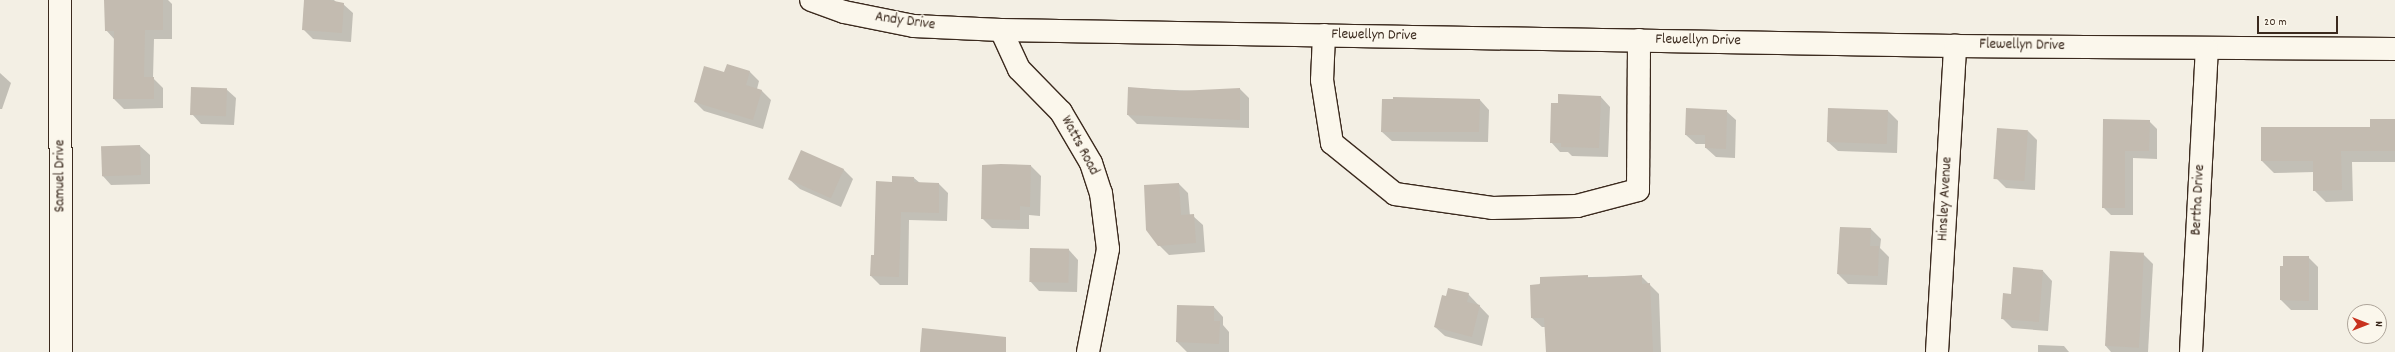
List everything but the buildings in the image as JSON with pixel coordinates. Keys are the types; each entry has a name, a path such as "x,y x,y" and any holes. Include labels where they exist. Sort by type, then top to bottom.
{"street":[{"name":"Samuel Drive","path":"60,0 61,352"},
{"name":"Andy Drive","path":"811,0 844,12 914,26 1001,30"},
{"name":"Flewellyn Drive","path":"1001,30 1955,46 2207,49 2395,49"},
{"name":"Watts Road","path":"1001,30 1019,69 1061,112 1091,163 1101,192 1108,249 1088,352"},
{"path":"1324,35 1322,80 1332,143 1395,194 1492,208 1577,206 1638,190 1639,40"},
{"name":"Hinsley Avenue","path":"1937,352 1955,46"},
{"name":"Bertha Drive","path":"2190,352 2207,49"}]}
